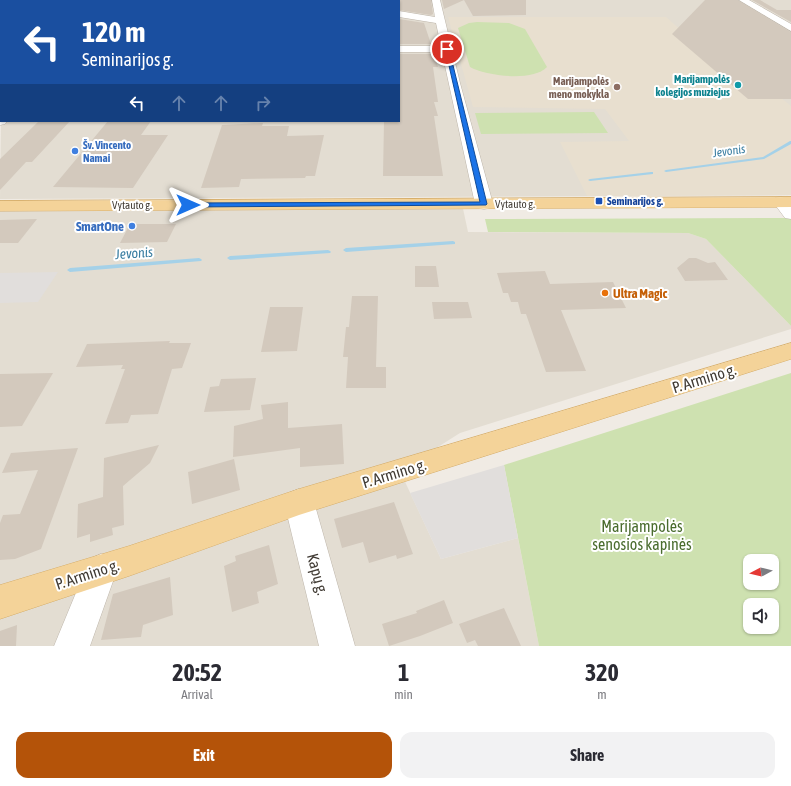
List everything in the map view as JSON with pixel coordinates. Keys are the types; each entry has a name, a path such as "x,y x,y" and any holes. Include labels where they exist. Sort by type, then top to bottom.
{"main road":[{"name":"Vytauto g.","path":"0,206 484,204 788,206"},
{"name":"P. Armino g.","path":"0,602 101,570 299,502 489,445 791,351"}],"street":[{"path":"436,0 484,204"},
{"path":"743,0 791,28"},
{"path":"400,14 441,21"},
{"path":"400,49 447,49"},
{"name":"Kapų g.","path":"299,502 338,646"},
{"path":"72,646 101,570"}],"shaded area":[{"path":"400,0 791,0 791,195 0,199 1,122 400,122"},
{"name":"Marijampolės meno mokykla","path":"448,17 666,17 700,47 743,67 791,106 791,195 587,196 560,142 629,141 605,109 473,107"},
{"path":"462,204 468,232 688,233 706,239 791,326 791,329 460,433 400,471 441,559 518,538 539,646 0,646 0,206"},
{"path":"58,272 38,302 0,303 0,273"},
{"path":"504,465 518,538 441,559 410,493"}],"green space":[{"path":"469,23 509,23 525,29 547,67 540,72 531,75 509,76 487,73 470,67 458,28"},
{"path":"594,112 608,133 481,134 475,113"},
{"path":"791,218 791,326 706,239 688,233 488,232 485,219"},
{"name":"Marijampolės senosios kapinės","path":"791,373 791,646 539,646 504,465"}],"building":[{"path":"400,0 431,0 433,14 431,15 400,10"},
{"path":"442,0 464,0 444,9"},
{"path":"464,0 526,0 526,15 473,16"},
{"path":"705,0 738,0 791,32 791,99 748,99 672,34"},
{"path":"752,0 760,0 777,10 791,10 791,22"},
{"path":"400,19 424,23 431,44 400,44"},
{"path":"400,54 434,54 438,67 433,67 438,102 434,102 438,116 434,116 443,176 383,176 384,122 400,122"},
{"path":"38,122 69,122 32,162 26,162 0,190 0,159"},
{"path":"107,122 150,122 141,135 168,135 133,188 53,187"},
{"path":"263,123 262,126 289,126 287,136 324,135 315,176 306,176 305,178 241,179 239,187 201,188 222,125"},
{"path":"37,219 18,243 0,243 0,220"},
{"path":"130,224 176,224 167,242 120,243"},
{"path":"689,258 696,258 708,263 715,262 728,280 685,281 677,268"},
{"path":"415,266 436,266 439,287 415,287"},
{"path":"545,271 550,284 613,282 626,308 561,310 586,371 546,372 526,314 521,314 518,302 511,302 508,293 503,293 497,273"},
{"path":"352,296 378,296 376,367 386,367 386,388 346,388 348,357 343,357 346,327 349,327"},
{"path":"432,302 468,302 472,318 434,319"},
{"path":"270,307 303,307 297,351 261,352"},
{"path":"170,341 169,343 191,343 182,368 172,369 158,414 131,415 128,423 105,424 125,369 121,369 123,365 76,367 87,344"},
{"path":"53,373 22,426 0,427 0,374"},
{"path":"256,378 250,410 204,412 210,387 219,386 221,379"},
{"path":"288,402 288,428 342,424 344,464 300,467 300,448 233,457 234,426 263,419 261,405"},
{"path":"159,445 150,463 123,486 124,525 112,528 113,535 90,542 90,534 77,538 78,504 103,497 104,458"},
{"path":"78,448 41,549 15,559 0,560 0,523 3,515 20,514 38,470 2,473 11,453"},
{"path":"234,459 240,490 192,504 188,472"},
{"path":"394,502 413,554 397,559 396,555 369,563 363,542 342,548 334,519"},
{"path":"269,545 278,584 257,592 259,603 232,612 224,566 236,561 235,556"},
{"path":"170,577 173,615 143,625 141,637 101,640 113,594"},
{"path":"444,600 453,623 389,646 382,624 417,613 416,611"},
{"path":"504,608 521,646 478,646 475,640 467,643 459,624"},
{"path":"17,625 16,646 0,646 0,631"}],"waterway":[{"name":"Jevonis","path":"666,171 764,158 791,142"},
{"name":"Jevonis","path":"590,180 651,173"},
{"name":"Jevonis","path":"346,250 453,243"},
{"name":"Jevonis","path":"230,258 328,252"},
{"name":"Jevonis","path":"70,270 199,260"}],"place":[{"name":"Marijampolės kolegijos muziejus","path":"738,85"},
{"name":"Marijampolės meno mokykla","path":"617,87"},
{"name":"Šv. Vincento Namai","path":"75,151"},
{"name":"Seminarijos g.","path":"599,201"},
{"name":"SmartOne","path":"132,226"},
{"name":"Ultra Magic","path":"605,293"}],"route":[{"path":"188,205 484,204 447,49"}]}
